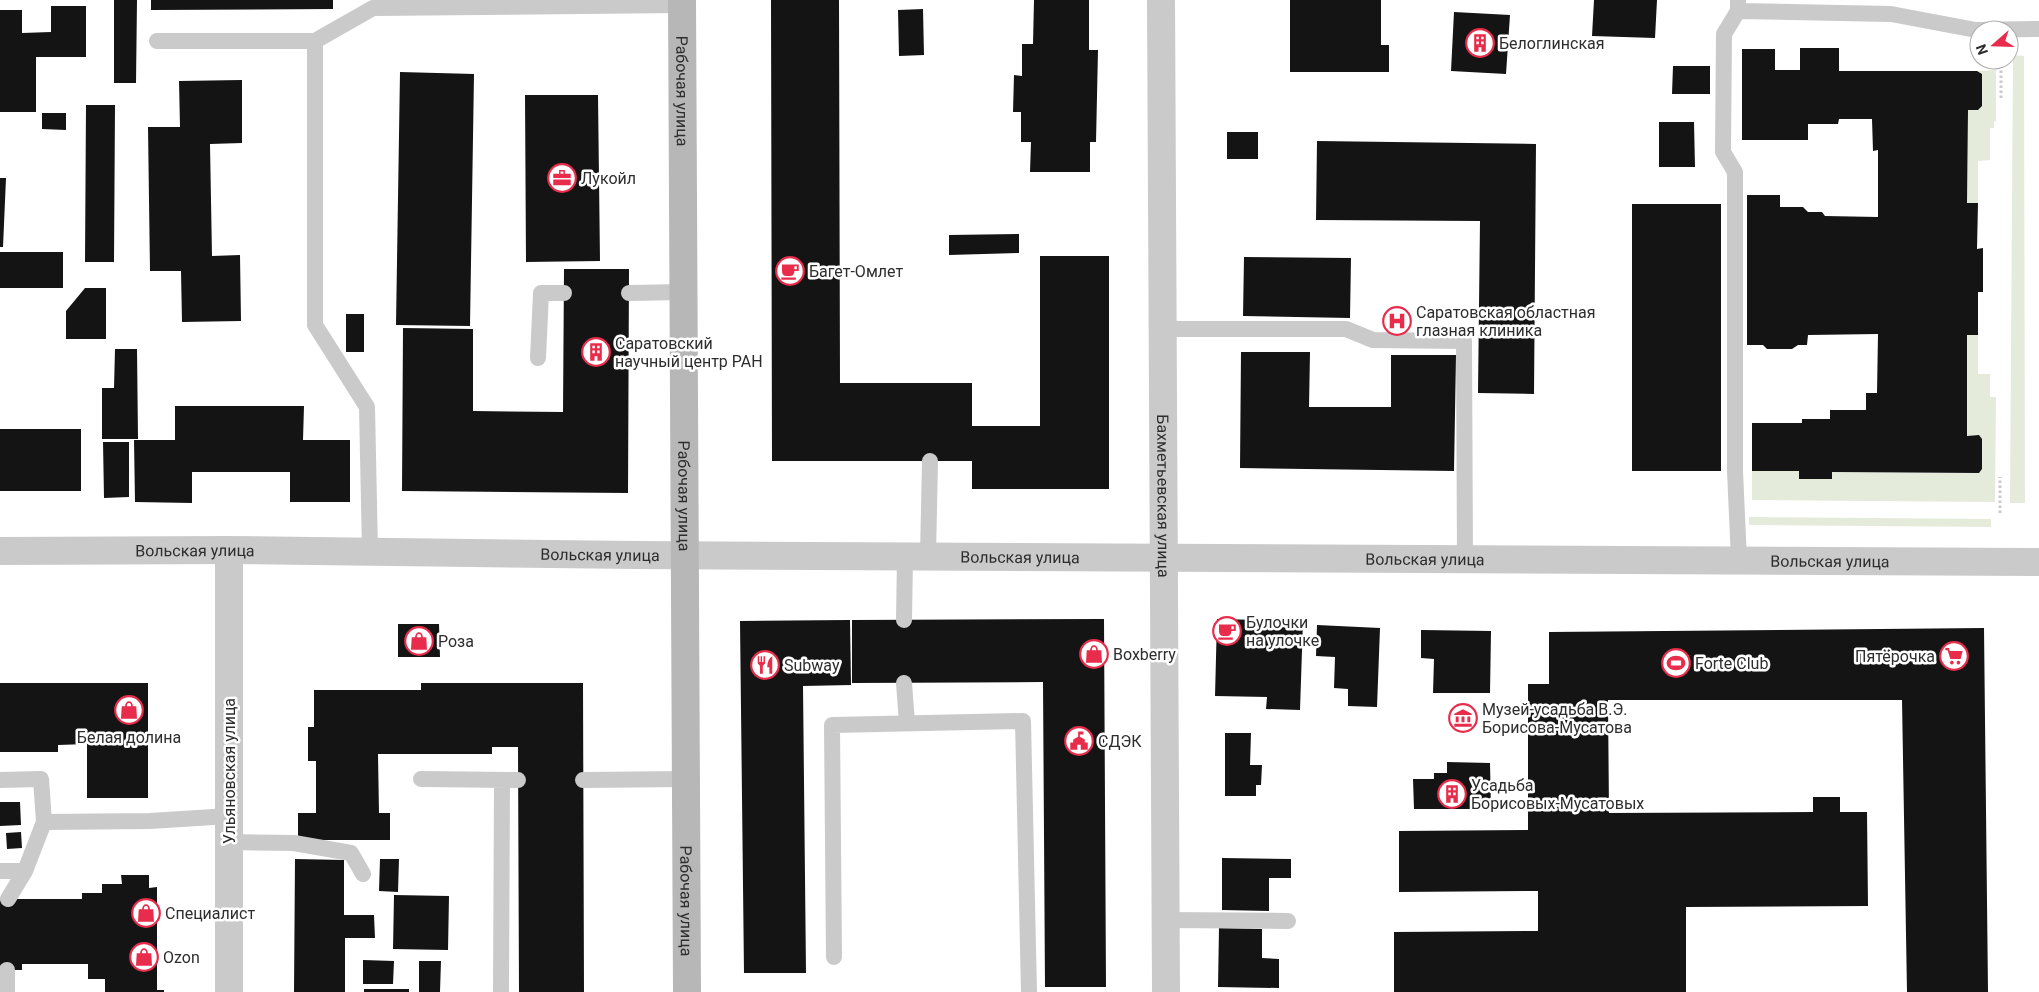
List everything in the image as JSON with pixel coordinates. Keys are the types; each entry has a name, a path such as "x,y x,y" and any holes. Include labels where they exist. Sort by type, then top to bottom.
{"street":[{"name":"Бахметьевская улица","path":"1161,0 1166,992"},
{"name":"Рабочая улица","path":"682,3 687,992"},
{"name":"Вольская улица","path":"0,551 229,550 685,555 2039,562"},
{"name":"Ульяновская улица","path":"229,550 229,992"}],"lane":[{"path":"157,41 315,41 374,8 682,3"},
{"path":"1738,560 1735,471 1735,172 1723,152 1724,34 1738,5 1890,14 1976,30 2039,29"},
{"path":"315,41 315,325 367,407 370,551"},
{"path":"629,293 684,292"},
{"path":"538,358 541,293 564,293"},
{"path":"1163,329 1346,329 1373,340 1464,340 1465,559"},
{"path":"904,620 917,556 930,461"},
{"path":"904,682 907,723"},
{"path":"834,956 832,725 1023,721 1029,992"},
{"path":"0,780 41,779 44,822 24,871 8,899"},
{"path":"421,779 510,780 500,992"},
{"path":"583,780 686,779"},
{"path":"44,822 150,821 229,829 350,853 363,874"},
{"path":"0,871 24,871"},
{"path":"1165,920 1288,922"},
{"path":"5,991 7,970"}],"path":[{"path":"2001,70 2001,98"},
{"path":"2000,477 2000,513"}],"green space":[{"path":"2019,56 2024,56 2025,503 2010,503 2013,70 2019,70"},
{"path":"1996,70 1996,121 1994,122 1994,128 1990,128 1990,160 1978,161 1978,203 1967,203 1968,110 1978,110 1982,106 1982,74 1977,71"},
{"path":"1967,335 1978,335 1978,374 1990,374 1990,397 1996,397 1995,502 1752,500 1752,471 1799,471 1799,479 1831,479 1832,472 1979,473 1982,469 1982,439 1979,435 1967,436"},
{"path":"1749,517 1991,519 1991,527 1749,525"}],"building":[{"path":"114,0 137,0 136,83 114,83"},
{"path":"151,0 333,0 333,9 151,10"},
{"path":"771,0 839,0 840,383 972,383 972,426 1040,426 1040,256 1109,256 1109,489 972,489 972,461 772,461"},
{"path":"1034,0 1089,0 1089,50 1098,50 1096,142 1090,142 1090,172 1030,172 1031,142 1021,142 1021,112 1013,112 1014,75 1022,76 1022,44 1033,44"},
{"path":"1290,0 1381,0 1381,45 1389,45 1389,72 1290,72"},
{"path":"1594,0 1657,0 1655,38 1592,36"},
{"path":"51,6 86,6 86,57 36,57 36,112 0,112 0,10 22,10 22,33 51,32"},
{"path":"923,9 924,55 899,56 898,10"},
{"name":"Белоглинская","path":"1454,12 1510,15 1506,74 1451,71"},
{"path":"1800,48 1839,48 1839,71 1977,71 1982,74 1982,106 1978,110 1968,110 1967,203 1978,203 1977,249 1983,248 1983,292 1978,292 1978,335 1967,335 1967,436 1979,435 1982,439 1982,469 1979,473 1832,472 1832,479 1799,479 1799,471 1752,471 1752,423 1802,423 1802,419 1830,419 1830,410 1866,410 1866,393 1877,393 1878,334 1808,335 1807,345 1798,345 1792,349 1767,349 1763,345 1747,345 1747,195 1780,195 1780,207 1803,207 1808,212 1822,212 1825,216 1878,217 1878,150 1873,151 1872,119 1839,119 1838,124 1808,124 1808,140 1742,140 1742,49 1775,49 1775,70 1800,70"},
{"path":"1673,66 1710,66 1710,94 1672,94"},
{"path":"400,72 474,74 470,326 396,325"},
{"path":"242,80 242,143 210,144 212,256 240,255 241,321 182,322 181,271 150,271 148,127 180,127 179,81"},
{"name":"Лукойл","path":"525,95 598,95 600,261 526,262"},
{"path":"86,105 115,105 114,262 85,262"},
{"path":"42,113 66,113 66,130 42,129"},
{"path":"1659,122 1694,122 1695,167 1659,167"},
{"path":"1227,132 1258,132 1258,159 1227,159"},
{"path":"1317,141 1536,144 1534,394 1478,393 1480,221 1316,220"},
{"path":"0,178 6,178 3,247 0,247"},
{"path":"1632,204 1721,204 1721,471 1632,471"},
{"path":"1019,234 1019,253 949,255 949,235"},
{"path":"0,252 63,252 63,288 0,288"},
{"path":"1244,257 1351,258 1350,318 1243,316"},
{"path":"564,269 629,269 628,493 402,491 403,328 473,329 473,411 563,412"},
{"path":"85,288 106,288 106,339 66,339 66,311"},
{"path":"346,314 364,314 364,352 346,352"},
{"path":"115,349 137,349 138,439 102,439 102,388 114,388"},
{"path":"1241,352 1310,352 1309,407 1391,407 1391,355 1456,355 1454,471 1240,468"},
{"path":"175,406 304,406 303,440 350,440 350,502 290,502 290,472 192,472 192,503 135,502 134,440 175,440"},
{"path":"0,429 81,429 81,491 0,491"},
{"path":"103,442 129,442 129,497 104,498"},
{"path":"1104,619 1106,987 1045,987 1043,682 852,683 852,620"},
{"path":"1217,619 1303,621 1300,710 1266,709 1267,697 1215,696"},
{"path":"850,620 851,685 803,686 806,973 744,973 740,621"},
{"name":"Роза","path":"398,624 439,624 440,657 398,657"},
{"path":"1317,625 1380,628 1377,707 1348,706 1348,689 1334,688 1335,657 1316,656"},
{"path":"1984,628 1988,992 1907,992 1902,700 1608,700 1609,813 1813,812 1813,797 1840,797 1840,812 1867,812 1868,906 1686,907 1686,992 1394,992 1394,932 1538,931 1538,891 1399,892 1399,831 1528,830 1528,684 1549,684 1549,632"},
{"path":"1421,630 1491,631 1490,693 1433,693 1434,659 1421,658"},
{"path":"0,683 148,683 148,798 87,798 87,744 58,745 58,752 0,752"},
{"path":"421,683 583,683 584,992 519,992 518,747 492,747 492,754 378,754 379,813 390,813 390,840 298,840 298,813 316,813 316,761 308,761 308,727 314,727 314,690 421,690"},
{"path":"1225,733 1251,733 1250,765 1262,765 1261,785 1256,785 1256,796 1225,796"},
{"name":"Усадьба Борисовых-Мусатовых","path":"1447,762 1490,763 1491,809 1414,809 1413,779 1434,779 1434,773 1447,773"},
{"path":"0,802 20,802 21,825 0,826"},
{"path":"21,832 22,848 7,849 6,833"},
{"path":"1222,858 1291,859 1291,878 1269,878 1269,911 1222,910"},
{"path":"295,859 344,860 344,915 374,915 375,938 345,938 345,992 294,992"},
{"path":"380,859 399,859 398,892 379,891"},
{"path":"121,875 149,875 149,888 157,887 157,990 164,990 164,992 105,992 105,979 88,979 88,964 22,964 22,970 0,970 0,899 82,899 82,893 102,893 102,884 122,884"},
{"path":"394,895 449,896 448,950 393,949"},
{"path":"1219,928 1262,929 1262,958 1279,959 1279,988 1218,987"},
{"path":"363,960 394,961 393,984 363,984"},
{"path":"419,961 441,961 440,992 419,992"},
{"path":"364,989 409,989 409,992 364,992"}],"place":[{"name":"Белоглинская","path":"1480,43"},
{"name":"Лукойл","path":"562,178"},
{"name":"Багет-Омлет","path":"790,271"},
{"name":"Саратовская областная глазная клиника","path":"1397,321"},
{"name":"Саратовский научный центр РАН","path":"596,352"},
{"name":"Булочки на улочке","path":"1227,631"},
{"name":"Роза","path":"419,641"},
{"name":"Boxberry","path":"1094,654"},
{"name":"Пятёрочка","path":"1954,656"},
{"name":"Forte Club","path":"1676,663"},
{"name":"Subway","path":"765,665"},
{"name":"Белая долина","path":"129,710"},
{"name":"Музей-усадьба В.Э. Борисова-Мусатова","path":"1463,718"},
{"name":"СДЭК","path":"1079,741"},
{"name":"Усадьба Борисовых-Мусатовых","path":"1452,794"},
{"name":"Специалист","path":"146,913"},
{"name":"Ozon","path":"144,957"}]}
